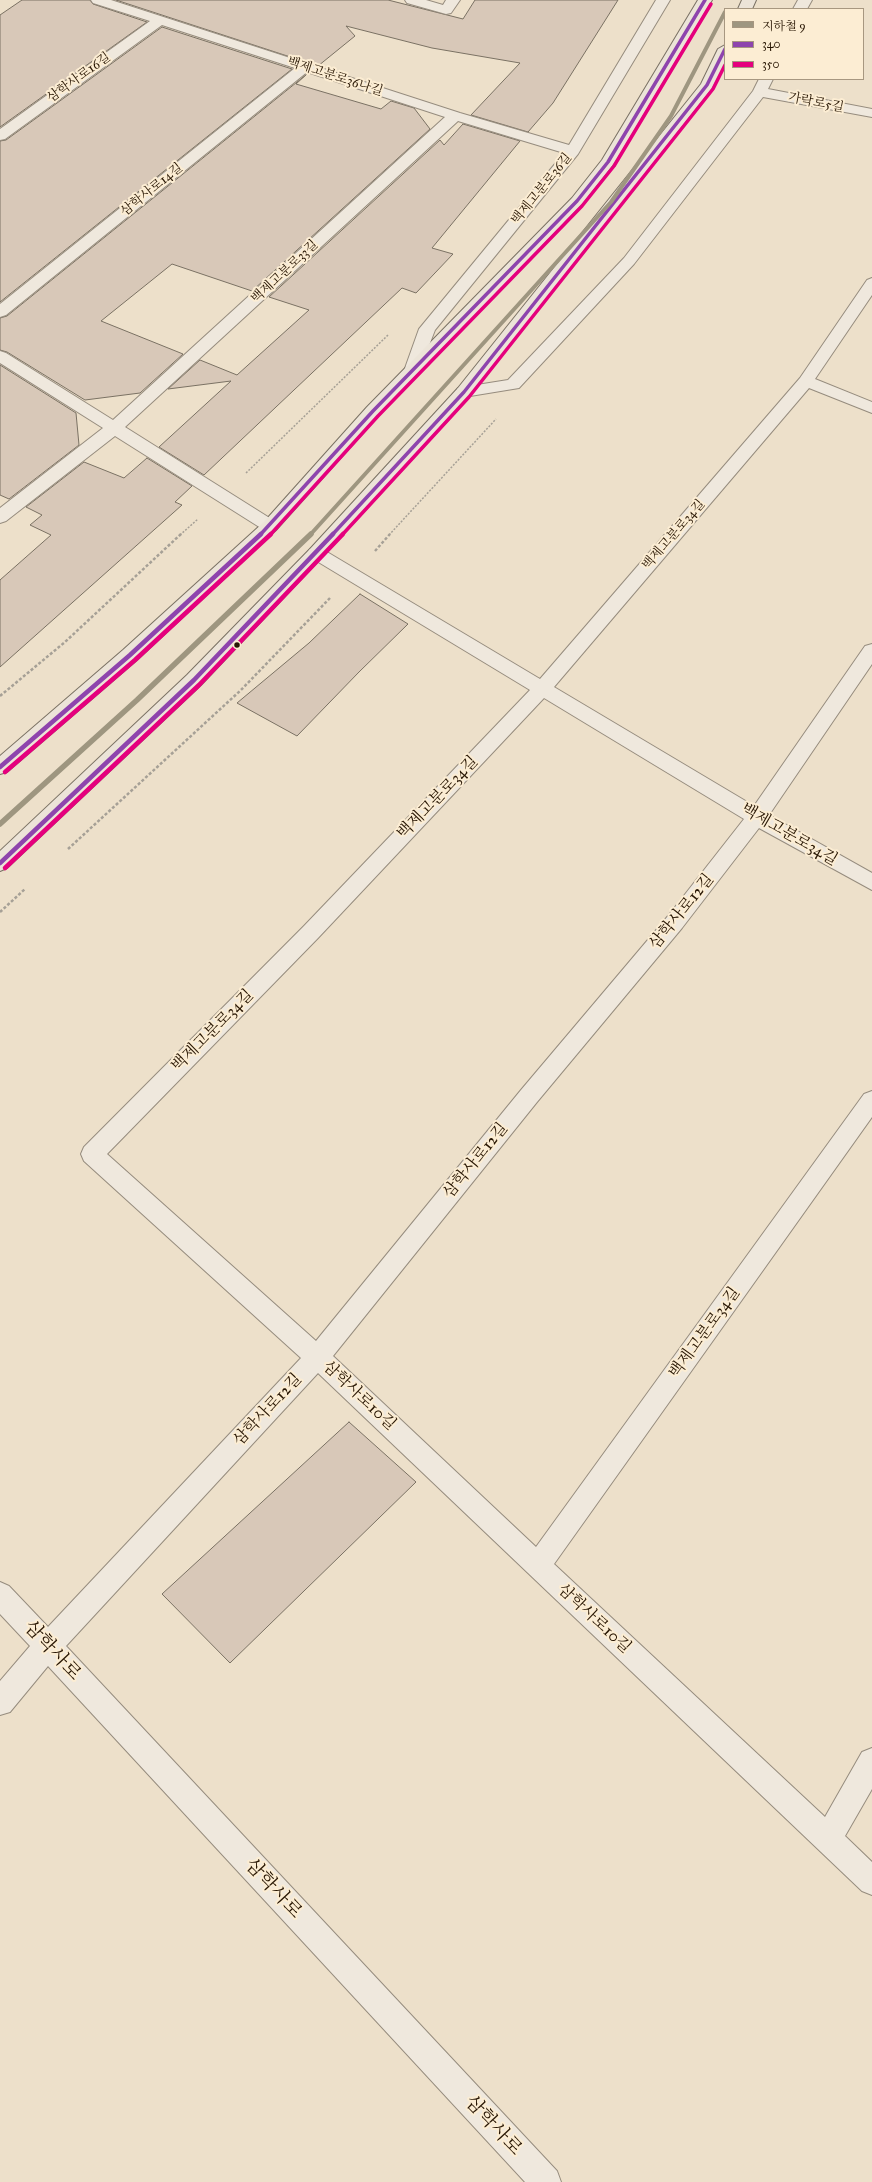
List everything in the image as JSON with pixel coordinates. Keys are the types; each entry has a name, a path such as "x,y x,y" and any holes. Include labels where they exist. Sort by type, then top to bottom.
{"main road":[{"path":"0,767 130,654 270,526 373,411 577,201 608,162 705,0"},
{"path":"0,863 194,680 316,553 464,392 586,240 707,85 724,51"}],"street":[{"name":"백제고분로36나길","path":"98,0 455,116 573,151"},
{"path":"412,0 450,5"},
{"name":"백제고분로36길","path":"412,371 427,329 573,151 663,0"},
{"name":"삼학사로16길","path":"0,136 159,21"},
{"name":"삼학사로14길","path":"0,312 305,67"},
{"path":"464,392 512,384 629,261 763,86"},
{"name":"가락로5길","path":"763,86 872,113"},
{"name":"백제고분로33길","path":"0,517 115,427 455,116"},
{"name":"백제고분로34길","path":"317,1357 92,1154 311,932 542,689 806,381 872,284"},
{"path":"0,356 270,526"},
{"path":"806,381 872,408"},
{"name":"백제고분로34길","path":"316,553 757,817 872,882"},
{"name":"삼학사로12길","path":"0,1702 47,1647 317,1357 528,1096 675,922 757,817 872,650"},
{"name":"백제고분로34길","path":"538,1565 872,1100"},
{"name":"삼학사로10길","path":"317,1357 872,1881"},
{"name":"삼학사로","path":"0,1595 546,2182"},
{"path":"828,1839 872,1762"}],"path":[{"path":"0,696 65,642 223,495"},
{"path":"65,852 241,690 353,575"},
{"path":"0,912 29,885"}],"building":[{"path":"22,0 90,0 93,4 147,22 0,127 0,15"},
{"path":"116,0 388,0 463,19 475,0 618,0 553,103 528,132 471,115 520,63 432,48 346,26 355,36 318,66"},
{"path":"162,27 292,69 0,302 0,141 6,140"},
{"path":"307,74 296,84 381,109 391,101 414,108 430,129 252,291 172,264 101,321 183,354 140,393 85,400 7,352 0,350 0,318 7,316"},
{"path":"463,124 520,141 432,248 453,254 416,293 402,288 204,475 159,447 231,381 168,389 200,360 237,375 309,310 269,297 440,140 444,145"},
{"path":"0,365 76,413 79,445 9,499 0,495"},
{"path":"147,458 192,486 175,502 182,505 0,667 0,580 51,535 30,525 42,515 26,507 84,462 124,478"},
{"path":"360,594 408,624 297,736 237,703 309,643"},
{"path":"349,1422 416,1482 230,1663 162,1594"}],"metro line":[{"name":"9","path":"0,824 137,700 305,541 611,202 671,116 724,14"}],"transit line":[{"name":"340","path":"0,767 130,655 270,526 373,411 577,201 608,162 705,0"},
{"name":"350","path":"5,772 135,660 275,531 378,416 582,206 614,166 711,4"},
{"name":"340","path":"0,863 194,680 316,553 464,392 707,85 724,51"},
{"name":"350","path":"5,868 199,685 321,558 469,397 713,89 724,67"}]}
